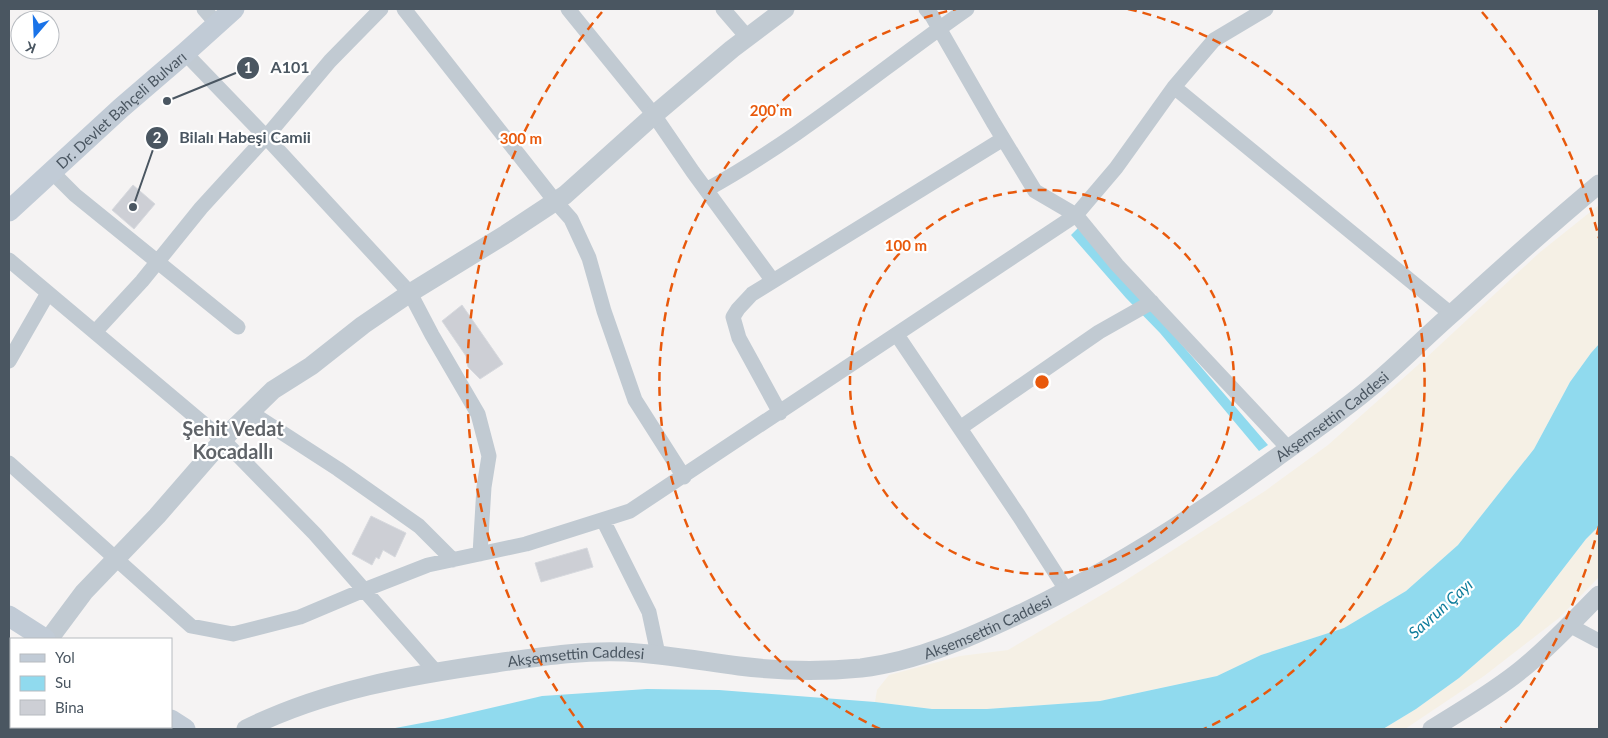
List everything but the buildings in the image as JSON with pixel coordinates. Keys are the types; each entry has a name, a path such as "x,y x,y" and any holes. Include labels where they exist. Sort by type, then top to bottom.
{"main road":[{"name":"Dr. Devlet Bahçeli Bulvarı","path":"9,211 121,108 185,53 210,16 234,9"},
{"path":"9,616 45,638"},
{"path":"172,721 185,729"}],"street":[{"path":"95,332 142,281 201,208 266,137 330,61 381,9"},
{"path":"404,9 571,219 589,258 604,311 635,400 684,476"},
{"path":"568,9 654,115 773,282"},
{"path":"723,9 748,38"},
{"path":"48,638 84,592 157,516 223,440 273,390 311,366 363,325 410,293 565,195 654,115 785,9"},
{"path":"926,9 1035,191 1076,215 1117,264 1289,449"},
{"path":"706,190 731,176 818,118 939,28 968,9"},
{"path":"9,463 191,626 233,634 300,618 428,565 526,544 630,511 1076,215 1116,168 1174,87 1214,40 1264,9"},
{"path":"185,53 266,137 410,293 478,414 489,456 484,487 480,554"},
{"path":"1174,87 1451,314"},
{"path":"780,413 739,338 733,317 738,308 752,294 1003,139"},
{"path":"51,171 75,195 238,327"},
{"name":"Akşemsettin Caddesi","path":"246,729 291,710 338,694 383,682 525,659 570,654 621,652 658,654 742,666 792,670 830,670 896,662 938,650 1067,591 1156,540 1226,494 1369,388 1526,245 1599,184"},
{"path":"9,260 223,440 315,534 436,672"},
{"path":"9,361 48,293"},
{"path":"960,428 1099,332 1152,302"},
{"path":"897,334 1020,516 1067,591"},
{"path":"250,412 338,469 419,526 453,560"},
{"path":"603,520 649,612 658,654"},
{"path":"1432,729 1520,671 1546,649 1599,595"},
{"path":"1569,625 1599,641"}],"sand":[{"path":"1599,205 1599,344 1570,382 1534,449 1458,545 1406,591 1344,628 1261,655 1217,676 1100,701 987,709 932,709 875,702 877,690 889,675 960,656 1008,650 1120,584 1265,491 1328,445 1427,357 1539,253"},
{"path":"1599,526 1599,577 1559,618 1484,676 1405,729 1383,729 1416,709 1459,678 1519,626 1586,539"}],"water":[{"path":"1080,226 1268,445 1259,451 1160,333 1126,298 1071,235"},
{"name":"Savrun Çayı","path":"1599,344 1599,526 1586,539 1519,626 1459,678 1416,709 1383,729 390,729 542,696 647,689 719,690 875,702 932,709 987,709 1100,701 1217,676 1261,655 1344,628 1406,591 1458,545 1534,449 1570,382"}],"place":[{"name":"A101","path":"167,101"},
{"name":"Bilalı Habeşi Camii","path":"133,207"}],"district":[{"name":"Şehit Vedat Kocadallı","path":"233,440"}]}
